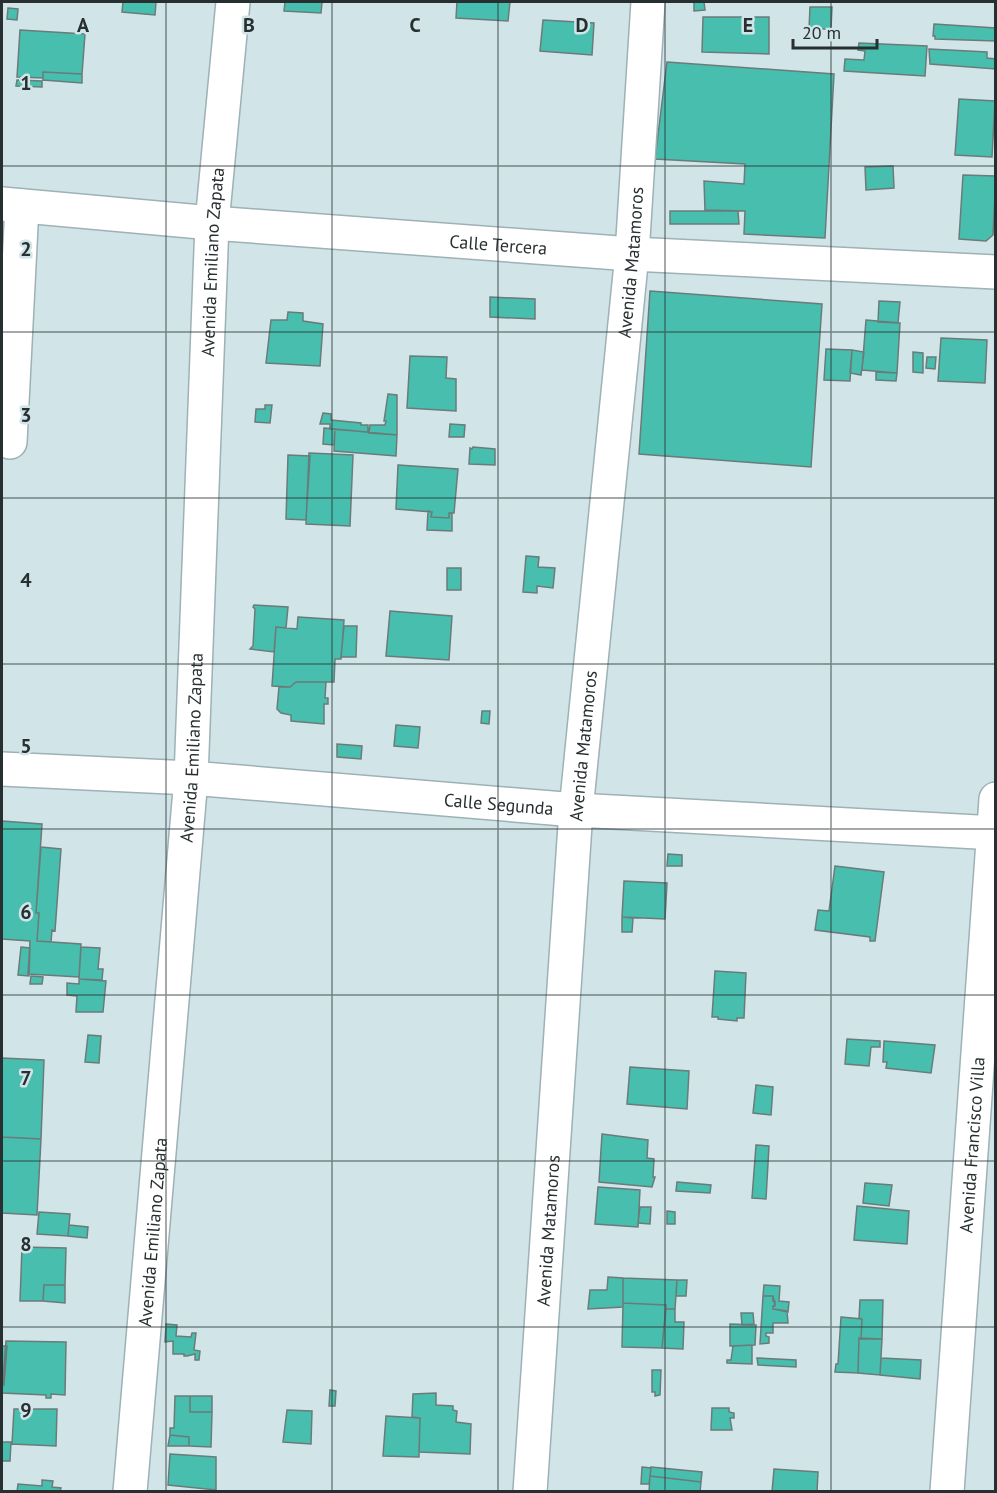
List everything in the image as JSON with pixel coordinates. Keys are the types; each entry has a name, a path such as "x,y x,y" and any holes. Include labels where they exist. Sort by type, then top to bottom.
{"street":[{"name":"Avenida Emiliano Zapata","path":"130,1491 191,778 212,223 233,2"},
{"name":"Avenida Matamoros","path":"530,1491 576,810 632,254 648,2"},
{"name":"Calle Tercera","path":"12,205 212,223 632,254 996,272"},
{"path":"10,442 12,205"},
{"name":"Calle Segunda","path":"2,769 191,778 576,810 994,832"},
{"name":"Avenida Francisco Villa","path":"947,1491 996,799"}],"building":[{"path":"123,2 156,2 155,15 122,12"},
{"path":"285,2 322,2 321,13 284,11"},
{"path":"457,2 510,2 508,21 456,18"},
{"path":"694,2 704,2 705,10 694,11"},
{"path":"810,7 832,7 831,29 809,29"},
{"path":"8,8 18,9 17,20 7,19"},
{"path":"703,17 769,17 769,54 702,52"},
{"path":"543,20 594,23 592,55 540,51"},
{"path":"934,24 996,28 996,41 935,39"},
{"path":"20,30 85,34 82,74 43,72 43,78 17,77"},
{"path":"859,43 927,46 925,76 844,71 845,59 864,60 865,51 858,50"},
{"path":"929,49 987,52 987,58 996,59 996,69 930,64"},
{"path":"667,62 834,74 825,238 744,234 745,211 705,210 704,181 744,184 745,164 655,159"},
{"path":"43,72 82,74 82,83 43,80"},
{"path":"17,80 42,81 42,87 16,86"},
{"path":"959,99 995,101 992,157 955,155"},
{"path":"893,166 894,188 866,190 865,167"},
{"path":"963,175 996,176 993,235 986,241 959,239"},
{"path":"670,211 738,211 739,224 670,224"},
{"path":"650,291 822,304 811,467 639,454"},
{"path":"490,297 535,299 535,319 490,317"},
{"path":"879,301 900,302 898,323 878,322"},
{"path":"288,312 303,313 303,321 323,324 320,366 266,363 271,320 287,320"},
{"path":"866,320 900,323 897,373 862,370"},
{"path":"941,338 987,340 985,383 938,381"},
{"path":"826,349 852,350 850,381 824,380"},
{"path":"852,350 864,352 861,375 850,373"},
{"path":"913,352 923,353 923,373 913,372"},
{"path":"410,356 447,357 446,378 456,379 456,411 407,408"},
{"path":"927,357 936,357 935,369 926,368"},
{"path":"876,372 897,373 896,381 876,380"},
{"path":"388,394 397,395 397,435 369,433 370,425 385,425"},
{"path":"265,405 272,405 270,423 255,422 256,409 265,409"},
{"path":"323,413 331,414 331,420 368,425 368,432 330,429 330,424 320,424"},
{"path":"450,424 465,425 464,437 449,437"},
{"path":"324,428 335,429 334,445 323,444"},
{"path":"335,429 397,435 396,456 334,451"},
{"path":"470,448 495,449 495,465 469,464"},
{"path":"309,453 353,455 350,526 306,524"},
{"path":"288,455 310,456 306,520 286,519"},
{"path":"398,465 458,469 454,513 449,513 449,518 431,517 432,512 396,509"},
{"path":"428,511 432,512 431,517 449,518 449,513 452,513 452,531 427,530"},
{"path":"526,556 539,557 538,567 555,568 553,588 537,586 537,593 523,592"},
{"path":"447,568 461,568 461,590 447,590"},
{"path":"254,605 288,607 286,628 276,627 274,652 250,649 253,646"},
{"path":"390,611 452,616 449,660 386,656"},
{"path":"298,617 344,620 341,659 335,659 334,682 296,682 290,687 272,686 276,627 297,629"},
{"path":"344,626 357,626 356,657 341,657"},
{"path":"296,682 326,682 325,698 328,698 328,704 324,704 324,724 291,721 291,715 281,713 277,709 279,687 290,687"},
{"path":"482,711 490,711 489,724 481,723"},
{"path":"396,725 420,727 418,748 394,746"},
{"path":"337,744 362,746 361,759 337,757"},
{"path":"2,821 42,824 36,913 39,913 37,941 81,944 79,977 28,974 30,941 2,939"},
{"path":"41,847 61,849 55,931 52,930 51,942 37,941 39,913 36,913"},
{"path":"668,854 682,855 682,866 667,866"},
{"path":"835,866 884,872 875,941 870,941 870,937 815,930 818,910 829,911"},
{"path":"624,881 667,883 665,919 622,917"},
{"path":"622,917 633,918 632,932 622,932"},
{"path":"21,947 30,948 29,976 18,975"},
{"path":"81,947 100,948 98,969 103,969 102,980 79,979"},
{"path":"715,971 746,973 744,1018 737,1018 737,1021 712,1017"},
{"path":"31,976 43,977 42,984 30,984"},
{"path":"79,979 106,981 103,1012 76,1012 77,996 67,995 67,983 79,984"},
{"path":"88,1035 101,1036 99,1063 85,1062"},
{"path":"847,1039 880,1041 880,1047 871,1047 869,1066 845,1064"},
{"path":"884,1041 935,1045 931,1073 886,1068 887,1062 883,1062"},
{"path":"2,1058 44,1060 41,1139 2,1137"},
{"path":"630,1067 689,1071 687,1109 627,1104"},
{"path":"756,1085 773,1087 771,1115 753,1113"},
{"path":"602,1134 648,1140 647,1158 654,1159 653,1177 655,1177 652,1187 599,1182"},
{"path":"2,1137 41,1139 37,1215 2,1213"},
{"path":"756,1145 769,1146 766,1199 752,1198"},
{"path":"677,1182 711,1185 710,1193 676,1191"},
{"path":"865,1183 892,1185 889,1206 863,1203"},
{"path":"598,1187 640,1190 638,1227 595,1224"},
{"path":"857,1206 909,1211 907,1244 854,1240"},
{"path":"640,1207 651,1207 650,1224 638,1223"},
{"path":"667,1211 675,1212 675,1224 667,1224"},
{"path":"39,1212 70,1214 68,1236 37,1234"},
{"path":"69,1225 88,1227 87,1238 68,1236"},
{"path":"22,1247 66,1248 65,1285 44,1285 43,1301 20,1301"},
{"path":"608,1277 623,1278 623,1307 588,1309 590,1290 607,1290"},
{"path":"623,1278 677,1280 675,1309 666,1309 666,1305 623,1303"},
{"path":"677,1280 687,1280 686,1296 676,1296"},
{"path":"44,1285 65,1285 65,1303 43,1301"},
{"path":"764,1285 780,1286 779,1301 789,1302 788,1312 773,1309 775,1301 773,1301 773,1296 763,1296"},
{"path":"763,1296 773,1296 775,1306 773,1309 787,1311 788,1323 773,1323 773,1333 766,1333 769,1343 760,1344"},
{"path":"860,1300 883,1300 882,1339 861,1339"},
{"path":"623,1303 666,1305 662,1348 622,1347"},
{"path":"666,1309 675,1309 675,1322 684,1322 683,1349 662,1348"},
{"path":"741,1313 753,1313 754,1324 742,1325"},
{"path":"841,1317 862,1319 858,1373 835,1372 836,1364 838,1364"},
{"path":"166,1324 177,1325 176,1336 191,1337 192,1333 196,1333 194,1350 200,1351 199,1360 195,1360 195,1354 184,1356 184,1354 173,1354 173,1341 165,1342"},
{"path":"730,1324 756,1325 755,1345 730,1346"},
{"path":"859,1338 882,1339 880,1375 858,1373"},
{"path":"6,1341 66,1342 65,1395 51,1394 51,1398 46,1398 46,1395 2,1393"},
{"path":"752,1345 752,1364 727,1363 727,1360 731,1360 733,1346"},
{"path":"2,1346 7,1346 4,1385 2,1385"},
{"path":"757,1358 796,1360 796,1367 758,1365"},
{"path":"881,1358 921,1360 920,1379 880,1375"},
{"path":"652,1370 661,1370 660,1395 655,1396 655,1392 652,1392"},
{"path":"330,1390 336,1391 335,1406 329,1406"},
{"path":"436,1393 436,1405 453,1406 453,1410 457,1411 456,1422 471,1424 470,1454 419,1452 420,1418 412,1417 413,1394"},
{"path":"175,1396 190,1396 190,1412 212,1412 211,1447 189,1446 189,1437 170,1435 170,1428 174,1428"},
{"path":"190,1396 212,1396 212,1412 190,1412"},
{"path":"712,1408 729,1408 729,1412 734,1413 734,1418 730,1418 732,1430 711,1430"},
{"path":"14,1409 57,1409 56,1446 12,1444"},
{"path":"287,1410 312,1411 311,1444 283,1442"},
{"path":"386,1416 420,1418 419,1457 383,1456"},
{"path":"170,1435 189,1437 189,1446 168,1446"},
{"path":"2,1442 11,1442 10,1461 2,1461"},
{"path":"170,1454 216,1457 216,1490 168,1485"},
{"path":"642,1467 651,1468 649,1484 641,1484"},
{"path":"651,1467 702,1472 701,1482 650,1476"},
{"path":"774,1469 818,1472 817,1492 772,1492"},
{"path":"650,1476 701,1482 700,1492 649,1492"},
{"path":"42,1480 53,1481 52,1487 61,1488 60,1492 17,1492 18,1484 42,1486"}]}
